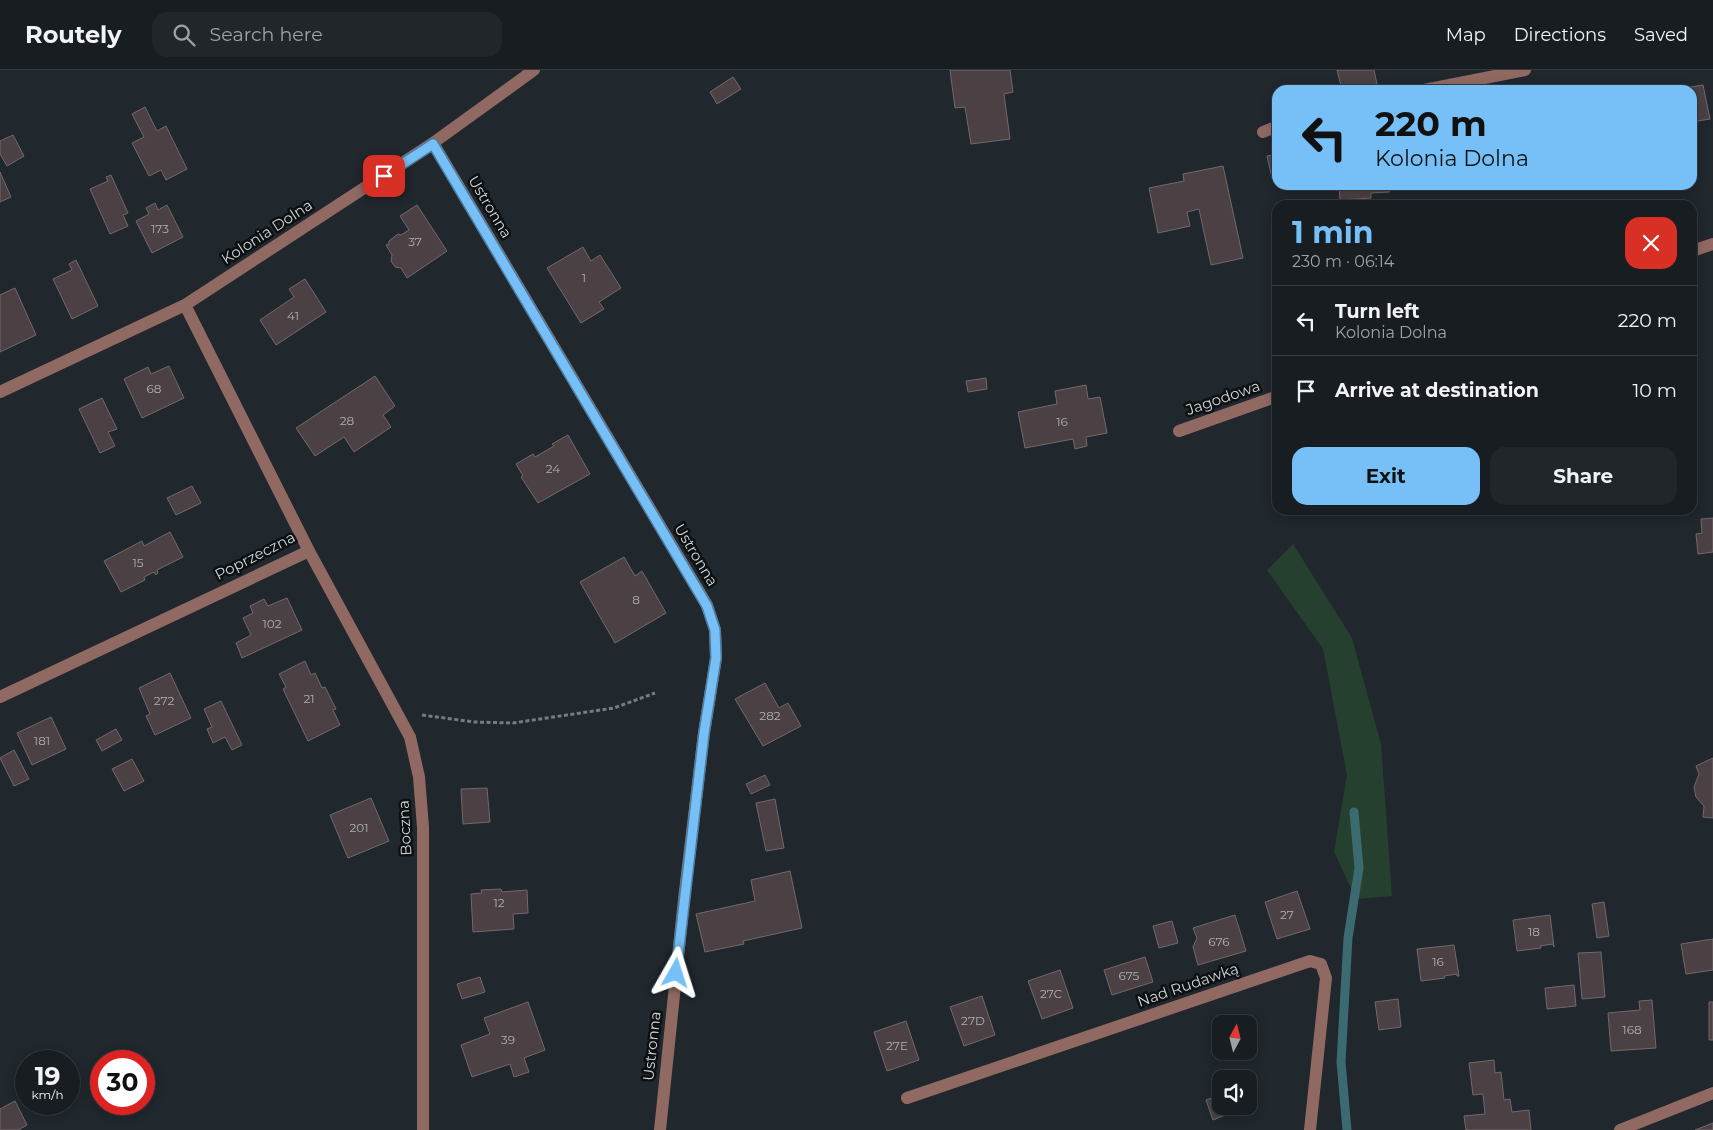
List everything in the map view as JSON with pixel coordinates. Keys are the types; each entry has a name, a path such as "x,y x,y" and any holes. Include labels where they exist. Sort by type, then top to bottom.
{"street":[{"path":"1449,85 1525,70"},
{"name":"Kolonia Dolna","path":"0,392 185,304 433,144 529,71"},
{"path":"1264,132 1272,129"},
{"name":"Ustronna","path":"433,144 707,606 715,630 716,658 704,733 685,889 660,1130"},
{"path":"1697,249 1713,244"},
{"name":"Poprzeczna","path":"0,697 308,551 185,304"},
{"name":"Jagodowa","path":"1179,431 1272,398"},
{"name":"Boczna","path":"308,551 410,737 418,777 423,827 423,1130"},
{"name":"Nad Rudawką","path":"907,1098 1310,962 1322,964 1326,978 1310,1130"},
{"path":"1620,1130 1713,1093"}],"path":[{"path":"396,712 474,722 513,723 614,708 655,693"}],"green space":[{"path":"1293,544 1352,638 1381,744 1392,896 1356,899 1334,852 1347,775 1323,649 1267,570"}],"building":[{"path":"950,70 1010,70 1013,92 1004,94 1010,139 971,144 965,107 955,108"},
{"path":"1337,70 1374,70 1377,84 1341,85"},
{"path":"733,77 741,89 717,104 710,92"},
{"path":"1703,85 1710,119 1697,121 1697,86"},
{"path":"145,107 157,131 166,126 187,169 166,180 161,170 149,176 132,143 144,137 132,114"},
{"path":"13,135 24,156 7,166 0,154 0,141"},
{"path":"1272,155 1272,178 1267,156"},
{"path":"1223,166 1243,258 1211,265 1199,209 1187,212 1190,226 1158,233 1149,188 1184,181 1183,174"},
{"path":"0,172 11,197 0,202"},
{"path":"111,175 128,213 123,215 128,226 110,234 90,189 108,181 106,177"},
{"path":"1339,190 1389,190 1389,192 1371,193 1371,198 1340,200"},
{"path":"155,203 158,210 167,205 183,237 152,253 136,221 149,214 146,208"},
{"path":"417,205 447,251 407,278 401,268 395,267 391,261 392,255 386,245 398,234 401,235 409,230 400,216"},
{"path":"583,247 591,261 600,255 621,288 599,302 604,309 581,323 547,268"},
{"path":"76,260 98,306 72,319 53,279 72,270 69,264"},
{"path":"305,279 326,312 276,345 260,320 294,297 289,289"},
{"path":"15,288 36,335 0,352 0,295"},
{"path":"169,366 184,398 142,418 124,379 148,367 151,374"},
{"path":"375,376 395,406 383,415 391,427 354,452 344,437 315,456 296,428"},
{"path":"986,378 987,389 968,392 966,381"},
{"path":"1086,385 1088,399 1100,397 1107,433 1086,437 1087,446 1075,449 1073,439 1025,448 1018,412 1057,404 1055,391"},
{"path":"102,398 117,429 108,432 115,446 100,453 79,409"},
{"path":"568,435 590,474 538,503 521,477 523,476 516,464 533,454 535,457"},
{"path":"192,486 201,503 176,515 167,498"},
{"path":"1713,518 1713,552 1698,554 1696,534 1702,533 1701,519"},
{"path":"170,532 183,557 157,570 158,573 156,575 154,572 144,577 145,580 121,592 104,561 142,541 144,546"},
{"path":"624,557 635,576 642,571 666,613 615,643 580,582"},
{"path":"287,598 302,630 242,658 236,643 251,635 243,618 253,613 250,606 264,599 268,606"},
{"path":"305,661 311,675 315,673 322,688 325,687 336,709 333,710 340,725 308,741 283,689 286,687 279,674"},
{"path":"170,673 191,718 155,735 146,716 150,714 139,688"},
{"path":"765,683 779,708 788,703 801,726 763,746 735,699"},
{"path":"221,701 242,745 232,750 225,737 213,743 207,729 212,727 204,709"},
{"path":"51,717 66,749 32,765 17,733"},
{"path":"116,729 122,740 102,751 96,740"},
{"path":"14,750 29,779 14,786 0,758"},
{"path":"1713,758 1713,818 1703,817 1704,806 1696,797 1694,787 1699,774 1696,766"},
{"path":"132,759 144,781 124,791 112,769"},
{"path":"765,775 770,785 751,794 746,784"},
{"path":"487,788 490,822 463,824 461,789"},
{"path":"371,798 389,841 348,858 330,815"},
{"path":"775,799 784,848 766,851 756,803"},
{"path":"790,871 802,928 743,941 744,944 705,952 696,914 755,901 751,880"},
{"path":"501,889 502,892 527,890 528,913 513,914 514,929 473,932 471,894 482,893 481,890"},
{"path":"1297,891 1310,929 1277,939 1265,902"},
{"path":"1604,902 1609,936 1597,938 1592,904"},
{"path":"1235,915 1246,951 1198,965 1193,947 1197,938 1193,928"},
{"path":"1550,915 1554,947 1553,944 1540,946 1541,948 1517,951 1513,920"},
{"path":"1172,921 1178,943 1159,948 1153,926"},
{"path":"1713,939 1713,970 1686,974 1681,944"},
{"path":"1454,945 1459,976 1457,974 1444,976 1445,978 1421,981 1417,949"},
{"path":"1601,952 1605,997 1582,999 1578,953"},
{"path":"1145,957 1153,982 1112,995 1104,970"},
{"path":"1060,970 1073,1008 1042,1019 1028,981"},
{"path":"480,977 485,992 462,999 457,984"},
{"path":"1574,985 1576,1006 1547,1009 1545,988"},
{"path":"982,996 995,1035 964,1046 950,1007"},
{"path":"1398,999 1401,1027 1379,1030 1375,1002"},
{"path":"1652,1000 1656,1048 1611,1051 1608,1013 1640,1010 1639,1001"},
{"path":"528,1002 545,1050 524,1058 529,1072 514,1077 510,1064 472,1077 461,1045 490,1034 484,1018"},
{"path":"1709,1002 1713,1002 1713,1040 1709,1040"},
{"path":"906,1021 919,1060 887,1071 874,1032"},
{"path":"1494,1060 1495,1073 1501,1072 1504,1100 1510,1099 1512,1112 1529,1110 1531,1130 1466,1130 1464,1116 1485,1114 1483,1094 1473,1095 1469,1063"},
{"path":"1212,1098 1212,1115 1226,1115 1213,1120 1206,1100"},
{"path":"15,1101 15,1115 22,1115 27,1125 18,1130 0,1130 0,1109"},
{"path":"1713,1123 1713,1130 1695,1130"}],"waterway":[{"path":"1347,1130 1341,1062 1348,938 1359,868 1354,812"}],"route":[{"path":"384,176 433,144 707,606 715,630 716,658 704,733 676,973"}]}
